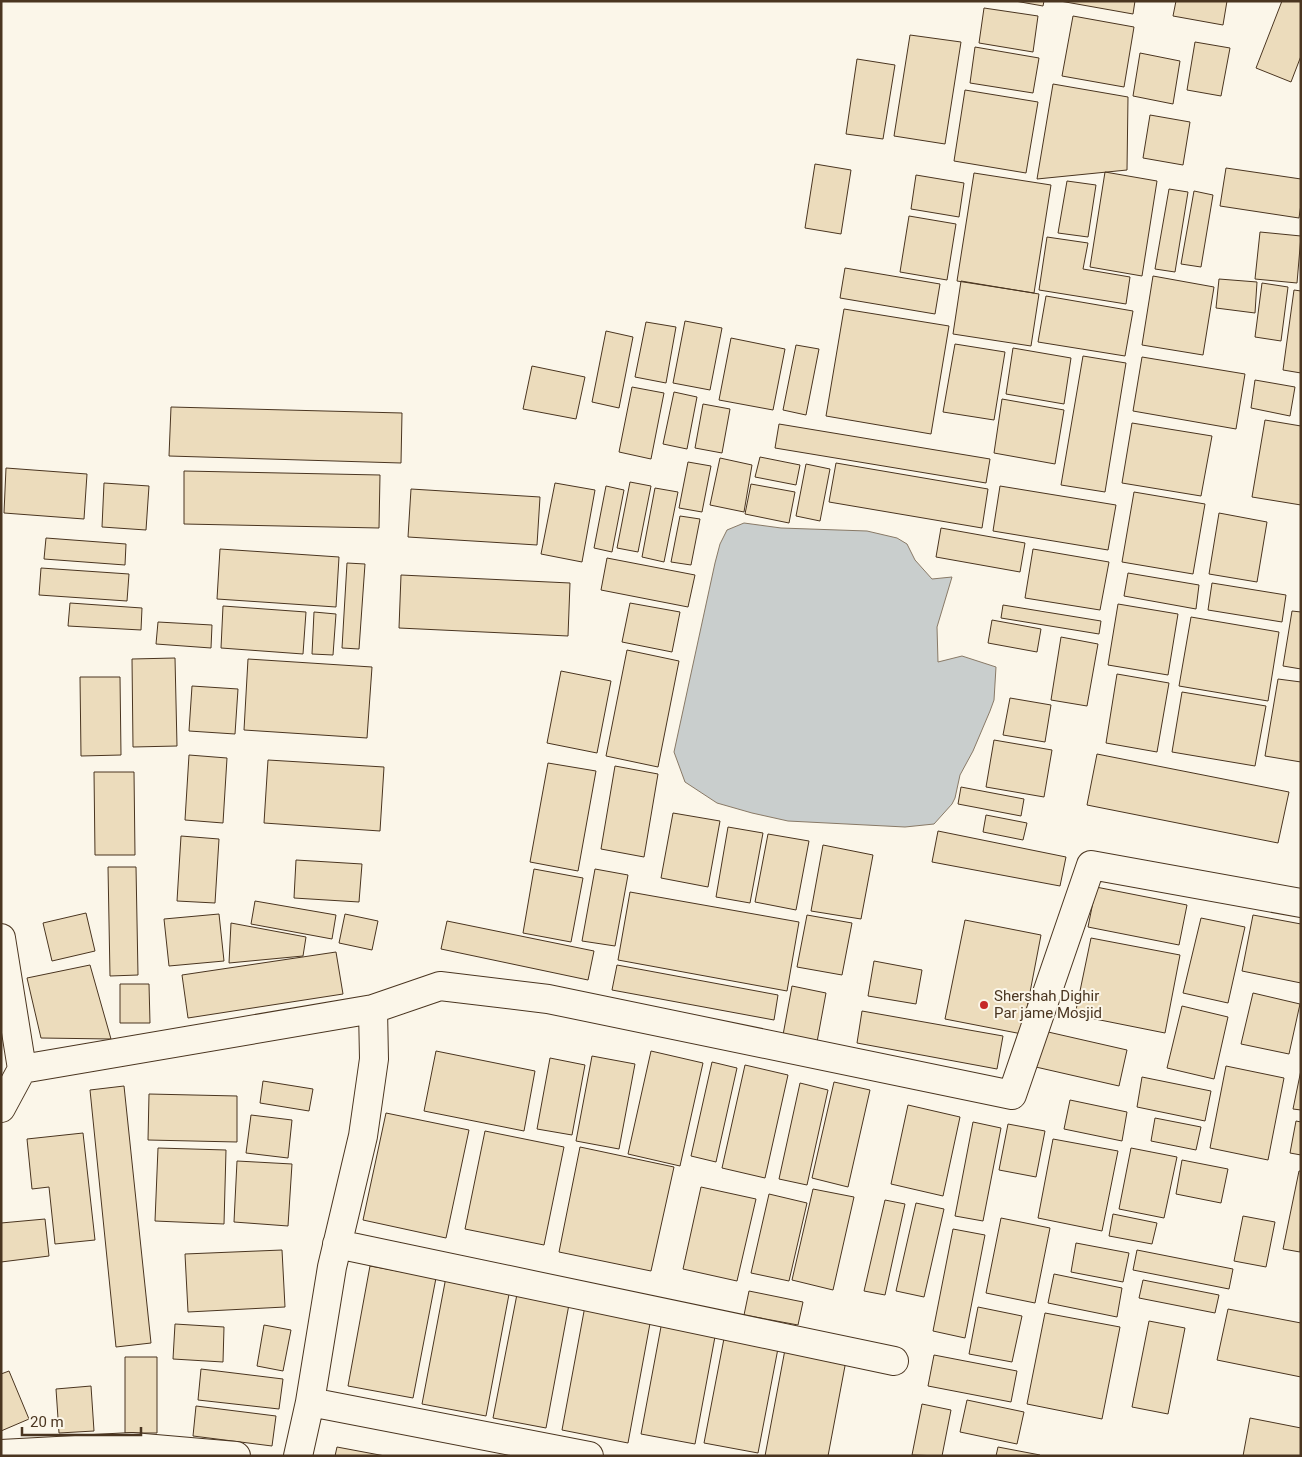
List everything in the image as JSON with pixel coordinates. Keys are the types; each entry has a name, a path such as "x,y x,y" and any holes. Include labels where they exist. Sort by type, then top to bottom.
{"street":[{"path":"22,1069 373,1009 440,986 548,999 1012,1095 1091,865 1301,903"},
{"path":"1,938 22,1069 1,1108"},
{"path":"296,1452 310,1402 332,1267 363,1136 374,1059 373,1009"},
{"path":"337,1244 894,1361"},
{"path":"310,1402 589,1456"},
{"path":"1,1454 132,1447 236,1456"}],"shaded area":[{"path":"744,523 781,528 867,531 897,538 907,544 915,560 932,579 952,577 937,627 938,662 962,656 996,667 994,700 973,751 960,775 955,798 934,824 905,827 788,821 717,803 685,782 674,752 715,563 720,544 727,530"}],"building":[{"path":"1015,1 1044,1 1043,6"},
{"path":"1060,1 1135,1 1133,14"},
{"path":"1176,1 1227,1 1223,25 1173,16"},
{"path":"1282,1 1301,1 1301,56 1291,82 1256,68"},
{"path":"984,8 1038,16 1033,52 979,43"},
{"path":"1073,16 1134,27 1124,87 1062,76"},
{"path":"910,35 961,42 945,144 894,136"},
{"path":"1195,42 1230,48 1221,96 1187,90"},
{"path":"975,47 1039,58 1033,93 970,83"},
{"path":"1140,53 1180,61 1173,104 1133,96"},
{"path":"857,59 895,65 883,139 846,134"},
{"path":"1053,84 1128,97 1127,170 1037,179"},
{"path":"965,90 1038,102 1026,173 954,161"},
{"path":"1150,115 1190,122 1183,165 1143,158"},
{"path":"815,164 851,170 841,234 805,228"},
{"path":"1226,168 1301,179 1299,218 1220,206"},
{"path":"1105,172 1157,181 1142,276 1090,267"},
{"path":"974,173 1051,185 1034,293 957,281"},
{"path":"916,175 964,183 959,217 911,209"},
{"path":"1067,181 1096,185 1088,237 1058,233"},
{"path":"1169,189 1188,192 1175,272 1155,269"},
{"path":"1194,191 1213,195 1201,267 1181,264"},
{"path":"909,216 956,224 947,280 900,272"},
{"path":"1260,232 1301,236 1297,283 1255,279"},
{"path":"1047,237 1088,243 1083,269 1130,277 1126,304 1039,290"},
{"path":"845,268 940,284 935,314 840,298"},
{"path":"1153,276 1214,287 1203,355 1142,345"},
{"path":"1219,279 1257,282 1255,313 1216,308"},
{"path":"961,281 1039,294 1031,346 953,334"},
{"path":"1262,283 1288,287 1281,341 1255,337"},
{"path":"1294,290 1301,291 1301,373 1283,370"},
{"path":"1046,296 1133,311 1125,356 1038,342"},
{"path":"844,309 949,326 931,434 826,416"},
{"path":"685,321 722,328 710,390 673,383"},
{"path":"646,322 676,327 666,383 635,377"},
{"path":"606,331 633,337 619,408 592,402"},
{"path":"731,338 785,349 773,410 719,400"},
{"path":"955,344 1005,352 994,420 943,412"},
{"path":"796,345 819,349 806,415 783,410"},
{"path":"1013,348 1071,358 1064,404 1006,394"},
{"path":"1083,356 1126,363 1105,492 1061,485"},
{"path":"1142,357 1245,374 1236,429 1133,411"},
{"path":"532,366 585,377 576,419 523,409"},
{"path":"1255,380 1295,387 1290,416 1251,408"},
{"path":"632,387 664,393 651,459 619,452"},
{"path":"674,392 697,397 687,449 663,444"},
{"path":"1002,399 1064,410 1055,464 994,453"},
{"path":"703,404 730,409 722,453 695,448"},
{"path":"171,407 402,413 401,463 169,456"},
{"path":"1265,420 1301,426 1301,505 1252,497"},
{"path":"1132,423 1212,436 1201,496 1122,483"},
{"path":"779,424 990,459 986,483 775,448"},
{"path":"760,457 800,465 796,485 755,477"},
{"path":"720,458 752,465 744,512 710,505"},
{"path":"688,462 711,466 702,512 679,508"},
{"path":"836,463 988,489 982,528 829,502"},
{"path":"806,464 830,469 820,521 796,516"},
{"path":"6,468 87,474 84,519 4,513"},
{"path":"184,471 380,475 379,528 184,524"},
{"path":"630,482 651,486 638,552 617,548"},
{"path":"104,483 149,486 146,530 102,527"},
{"path":"555,483 595,490 582,562 541,554"},
{"path":"751,484 795,492 789,523 745,514"},
{"path":"606,486 624,490 612,552 594,548"},
{"path":"1000,486 1116,505 1108,550 993,531"},
{"path":"655,488 678,492 664,562 642,557"},
{"path":"411,489 540,497 537,545 408,537"},
{"path":"1134,492 1205,504 1193,574 1122,562"},
{"path":"1219,513 1267,522 1257,582 1209,574"},
{"path":"680,516 700,519 691,565 671,562"},
{"path":"941,528 1025,543 1020,572 936,557"},
{"path":"46,538 126,544 125,565 44,559"},
{"path":"220,549 339,557 336,607 217,599"},
{"path":"1033,549 1109,562 1100,610 1025,598"},
{"path":"607,558 695,575 688,607 601,590"},
{"path":"347,563 365,564 359,649 342,648"},
{"path":"41,568 129,574 127,601 39,595"},
{"path":"1128,573 1199,585 1196,609 1124,596"},
{"path":"401,575 570,583 568,636 399,628"},
{"path":"1212,583 1286,595 1282,622 1208,610"},
{"path":"70,603 142,608 141,630 68,626"},
{"path":"630,603 680,612 672,652 622,642"},
{"path":"1118,604 1178,614 1168,675 1108,665"},
{"path":"1003,605 1101,621 1099,634 1001,618"},
{"path":"223,606 306,612 303,654 221,648"},
{"path":"1292,611 1301,612 1301,669 1283,666"},
{"path":"314,612 336,614 333,655 312,654"},
{"path":"1191,617 1279,632 1268,701 1179,686"},
{"path":"992,620 1041,629 1037,652 988,643"},
{"path":"158,622 212,625 211,648 156,644"},
{"path":"1061,637 1098,644 1087,706 1051,700"},
{"path":"627,650 679,661 658,767 606,756"},
{"path":"175,658 177,746 133,747 132,659"},
{"path":"248,659 372,667 367,738 244,730"},
{"path":"561,671 611,681 597,753 547,743"},
{"path":"1117,674 1169,683 1157,752 1106,743"},
{"path":"80,677 120,677 121,755 81,756"},
{"path":"1278,679 1301,682 1301,762 1265,756"},
{"path":"192,686 238,689 235,734 189,731"},
{"path":"1182,692 1266,706 1255,766 1172,752"},
{"path":"1010,698 1051,705 1045,742 1003,735"},
{"path":"994,740 1052,750 1044,797 986,787"},
{"path":"1097,754 1289,792 1278,843 1087,805"},
{"path":"189,755 227,758 223,823 185,820"},
{"path":"268,760 384,767 380,831 264,823"},
{"path":"548,763 596,771 578,871 530,862"},
{"path":"615,766 658,774 644,857 601,849"},
{"path":"94,772 134,772 135,855 95,855"},
{"path":"961,787 1024,799 1021,816 958,804"},
{"path":"673,813 720,821 708,887 661,878"},
{"path":"986,815 1027,823 1023,840 983,832"},
{"path":"728,827 763,833 750,903 716,897"},
{"path":"938,831 1066,857 1060,886 932,862"},
{"path":"768,834 809,841 796,910 755,902"},
{"path":"181,836 219,839 215,903 177,901"},
{"path":"823,845 873,855 861,919 811,911"},
{"path":"296,860 362,864 359,902 294,898"},
{"path":"108,867 136,867 138,975 110,976"},
{"path":"534,869 583,878 571,942 523,933"},
{"path":"595,869 628,875 615,946 582,941"},
{"path":"1096,887 1187,905 1179,945 1088,927"},
{"path":"630,892 799,922 787,991 618,960"},
{"path":"255,901 336,915 332,939 251,924"},
{"path":"86,913 95,951 52,961 43,923"},
{"path":"219,914 224,961 169,966 164,919"},
{"path":"345,914 378,921 372,950 339,943"},
{"path":"807,915 852,923 842,975 797,967"},
{"path":"1253,915 1301,924 1301,983 1242,971"},
{"path":"1201,918 1245,927 1228,1003 1183,993"},
{"path":"965,920 1041,935 1022,1034 945,1019"},
{"path":"447,921 594,951 588,980 441,949"},
{"path":"231,923 306,937 303,956 229,963"},
{"path":"1091,938 1180,955 1165,1033 1075,1015"},
{"path":"336,952 343,994 188,1018 182,975"},
{"path":"874,961 922,970 916,1004 868,996"},
{"path":"90,965 111,1039 41,1038 27,978"},
{"path":"617,965 778,995 774,1020 612,990"},
{"path":"120,984 149,984 150,1023 120,1023"},
{"path":"792,986 826,993 817,1042 783,1035"},
{"path":"1253,993 1300,1004 1289,1054 1241,1044"},
{"path":"1182,1006 1228,1017 1214,1079 1167,1068"},
{"path":"862,1011 1003,1036 997,1069 857,1043"},
{"path":"1035,1029 1127,1050 1119,1086 1027,1065"},
{"path":"436,1051 535,1071 524,1131 424,1111"},
{"path":"651,1051 703,1063 680,1166 628,1154"},
{"path":"592,1056 635,1064 619,1149 576,1141"},
{"path":"550,1058 585,1065 572,1135 537,1129"},
{"path":"712,1062 737,1068 716,1162 691,1156"},
{"path":"745,1065 788,1075 765,1178 722,1168"},
{"path":"1226,1066 1284,1078 1268,1160 1210,1148"},
{"path":"1301,1070 1301,1110 1293,1109"},
{"path":"1142,1077 1211,1091 1205,1121 1137,1107"},
{"path":"263,1081 313,1089 309,1111 260,1103"},
{"path":"834,1082 870,1090 848,1187 812,1178"},
{"path":"800,1083 828,1090 807,1185 779,1179"},
{"path":"124,1086 151,1343 116,1347 90,1090"},
{"path":"149,1094 237,1096 237,1142 148,1140"},
{"path":"1070,1100 1127,1112 1122,1141 1064,1129"},
{"path":"908,1105 960,1117 943,1196 891,1184"},
{"path":"386,1113 469,1130 446,1238 363,1220"},
{"path":"251,1115 292,1120 288,1158 246,1153"},
{"path":"1155,1118 1201,1127 1196,1150 1151,1141"},
{"path":"1296,1121 1301,1122 1301,1155 1290,1153"},
{"path":"973,1122 1001,1128 983,1221 955,1216"},
{"path":"1008,1124 1045,1131 1036,1177 999,1170"},
{"path":"485,1131 564,1147 544,1245 465,1229"},
{"path":"83,1133 95,1240 55,1244 49,1187 32,1189 27,1139"},
{"path":"1053,1139 1118,1151 1102,1231 1038,1218"},
{"path":"580,1147 674,1167 651,1271 559,1252"},
{"path":"158,1148 226,1150 224,1224 155,1221"},
{"path":"1131,1148 1177,1157 1164,1218 1119,1209"},
{"path":"1182,1160 1228,1169 1221,1203 1176,1194"},
{"path":"237,1161 292,1164 288,1226 234,1222"},
{"path":"1299,1171 1301,1171 1300,1252 1283,1249"},
{"path":"701,1187 756,1199 737,1281 683,1269"},
{"path":"813,1189 854,1197 833,1290 792,1280"},
{"path":"769,1194 807,1203 789,1281 751,1273"},
{"path":"885,1200 905,1204 885,1295 864,1291"},
{"path":"916,1203 944,1209 924,1297 896,1291"},
{"path":"1113,1214 1157,1223 1152,1244 1109,1236"},
{"path":"1243,1216 1275,1222 1266,1267 1234,1261"},
{"path":"1001,1218 1050,1228 1035,1303 986,1293"},
{"path":"45,1219 49,1256 1,1262 1,1223"},
{"path":"953,1229 985,1235 965,1338 933,1331"},
{"path":"1076,1243 1129,1253 1123,1282 1071,1272"},
{"path":"282,1250 285,1307 188,1312 185,1254"},
{"path":"1137,1250 1233,1269 1229,1289 1133,1270"},
{"path":"370,1266 436,1278 413,1398 348,1386"},
{"path":"1054,1274 1122,1288 1117,1317 1048,1303"},
{"path":"446,1277 510,1289 486,1416 422,1404"},
{"path":"1143,1280 1219,1295 1215,1313 1139,1298"},
{"path":"518,1289 570,1299 546,1428 493,1418"},
{"path":"749,1291 803,1302 798,1325 744,1315"},
{"path":"585,1306 651,1318 628,1443 562,1430"},
{"path":"978,1307 1022,1316 1012,1362 969,1354"},
{"path":"1228,1309 1301,1323 1301,1377 1217,1360"},
{"path":"1045,1313 1120,1327 1102,1419 1027,1404"},
{"path":"663,1316 717,1326 695,1444 641,1434"},
{"path":"1149,1321 1185,1328 1168,1414 1132,1407"},
{"path":"175,1324 224,1327 223,1362 173,1359"},
{"path":"264,1325 291,1330 283,1371 257,1366"},
{"path":"726,1328 780,1338 758,1453 704,1443"},
{"path":"787,1339 848,1350 828,1456 765,1456"},
{"path":"934,1355 1017,1371 1011,1402 928,1386"},
{"path":"125,1357 157,1357 157,1433 125,1433"},
{"path":"201,1369 283,1379 279,1409 198,1400"},
{"path":"9,1371 29,1419 1,1431 1,1374"},
{"path":"91,1386 94,1431 59,1433 56,1389"},
{"path":"967,1400 1024,1412 1017,1444 960,1432"},
{"path":"922,1404 951,1410 942,1456 912,1455"},
{"path":"196,1406 276,1416 272,1446 193,1436"},
{"path":"1250,1418 1301,1428 1301,1456 1243,1456"},
{"path":"337,1447 385,1456 335,1456"},
{"path":"998,1447 1040,1455 996,1456"}],"place":[{"name":"Shershah Dighir Par jame Mosjid","path":"984,1005"}]}
